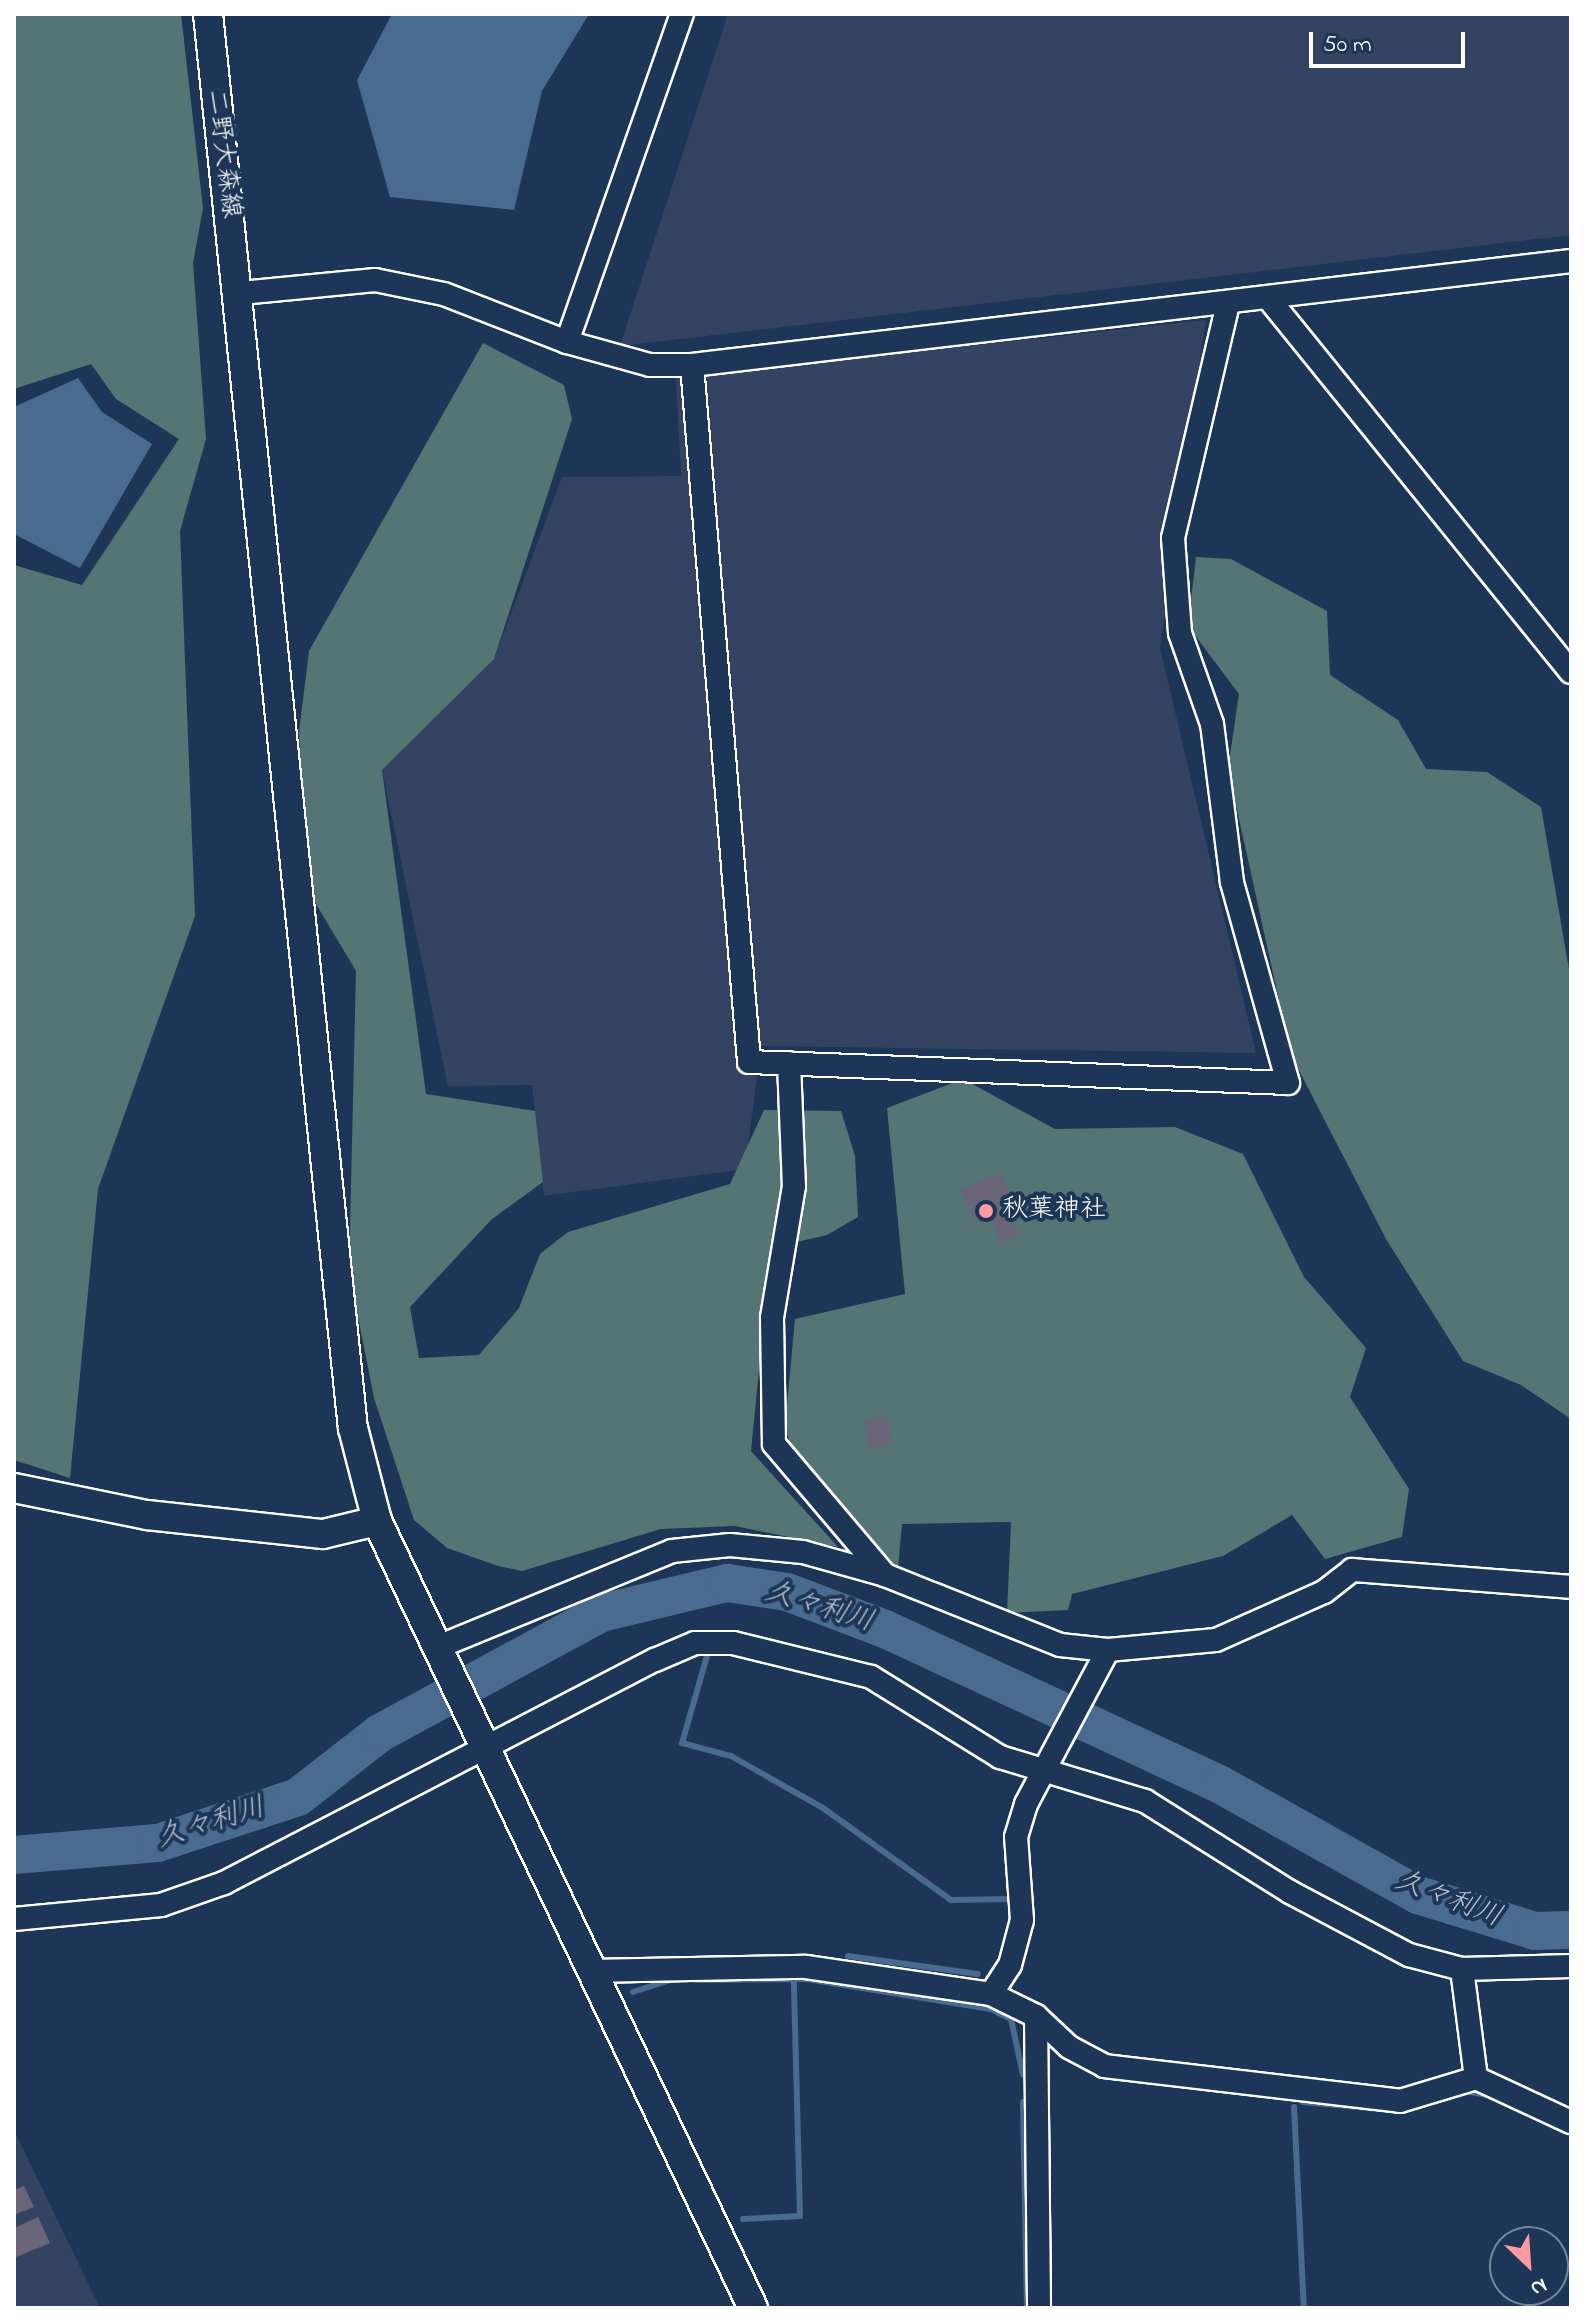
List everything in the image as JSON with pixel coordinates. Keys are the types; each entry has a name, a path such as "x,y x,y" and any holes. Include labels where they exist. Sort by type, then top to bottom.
{"street":[{"name":"二野大森線","path":"208,14 241,293 283,789 345,1361 377,1521 753,2308"},
{"path":"567,342 682,14"},
{"path":"241,293 375,280 444,294 567,342 650,365 692,365 1571,261"},
{"path":"1268,298 1551,657 1571,672"},
{"path":"692,365 749,1062 1288,1083 1232,882 1212,724 1180,633 1173,538 1228,303"},
{"path":"789,1063 794,1186 772,1318 774,1444 885,1575"},
{"path":"18,1484 147,1515 323,1534 377,1521"},
{"path":"438,1647 672,1551 730,1545 803,1552 885,1575 1060,1645 1108,1650 1216,1640 1324,1592 1352,1570 1571,1587"},
{"path":"14,1919 132,1910 187,1897 487,1751 655,1660 695,1643 733,1643 871,1677 1000,1757 1145,1801 1357,1931 1462,1969 1571,1966"},
{"path":"991,1994 1010,1965 1022,1920 1016,1837 1108,1650"},
{"path":"590,1971 806,1967 991,1994 1036,2016 1069,2047 1104,2066 1400,2101 1476,2078 1571,2122"},
{"path":"1462,1969 1476,2078"},
{"path":"1036,2016 1039,2308"}],"shaded area":[{"path":"392,14 589,14 542,91 514,210 390,197 357,80"},
{"path":"728,14 1571,14 1571,235 620,346"},
{"path":"1206,320 1160,648 1256,1053 761,1046 745,1169 544,1196 532,1085 448,1086 382,770 494,659 562,477 681,476 676,378"},
{"path":"78,378 102,412 152,444 80,568 14,534 14,407"},
{"path":"14,2130 100,2308 14,2308"}],"green space":[{"path":"14,14 181,14 203,208 193,263 206,439 180,531 195,916 98,1189 70,1478 14,1460 14,565 82,585 179,439 116,399 91,364 14,389"},
{"path":"483,343 564,385 572,419 494,659 382,770 426,1094 535,1111 543,1182 491,1220 410,1307 419,1358 479,1355 519,1308 540,1254 568,1232 730,1184 764,1110 841,1111 855,1156 858,1217 827,1235 771,1248 751,1451 838,1547 735,1526 661,1529 522,1571 498,1566 447,1548 414,1520 374,1398 349,1271 356,971 307,889 299,732 309,651"},
{"path":"1196,557 1231,559 1327,611 1330,675 1398,720 1426,769 1487,772 1541,807 1571,981 1571,1419 1521,1385 1463,1361 1386,1239 1291,1055 1228,769 1239,694 1188,626"},
{"path":"963,1079 1055,1129 1175,1127 1243,1154 1304,1277 1366,1348 1350,1397 1409,1489 1402,1537 1325,1559 1292,1515 1223,1556 1072,1594 1068,1610 1007,1613 1011,1522 902,1524 898,1568 792,1449 785,1427 795,1319 905,1294 887,1108"}],"building":[{"name":"秋葉神社","path":"1000,1172 1013,1201 999,1207 1021,1234 1000,1244 990,1215 975,1221 960,1190"},
{"path":"887,1416 892,1445 869,1449 864,1420"},
{"path":"24,2186 34,2207 14,2215 14,2190"},
{"path":"38,2217 50,2243 14,2258 14,2228"}],"waterway":[{"name":"久々利川","path":"14,1855 158,1843 298,1797 380,1733 601,1613 727,1583 787,1592 885,1629 1221,1785 1418,1895 1535,1931 1571,1930"},
{"path":"709,1649 682,1743 731,1756 823,1808 951,1900 1015,1899"},
{"path":"848,1956 978,1974"},
{"path":"743,2219 800,2216 794,1979"},
{"path":"694,1980 807,1979 991,2009 1011,2019 1023,2075"},
{"path":"633,1992 671,1980"},
{"path":"1463,2091 1487,2095"},
{"path":"1023,2102 1027,2308"},
{"path":"1303,2102 1403,2111"},
{"path":"1294,2107 1304,2308"}],"place":[{"name":"秋葉神社","path":"986,1211"}]}
